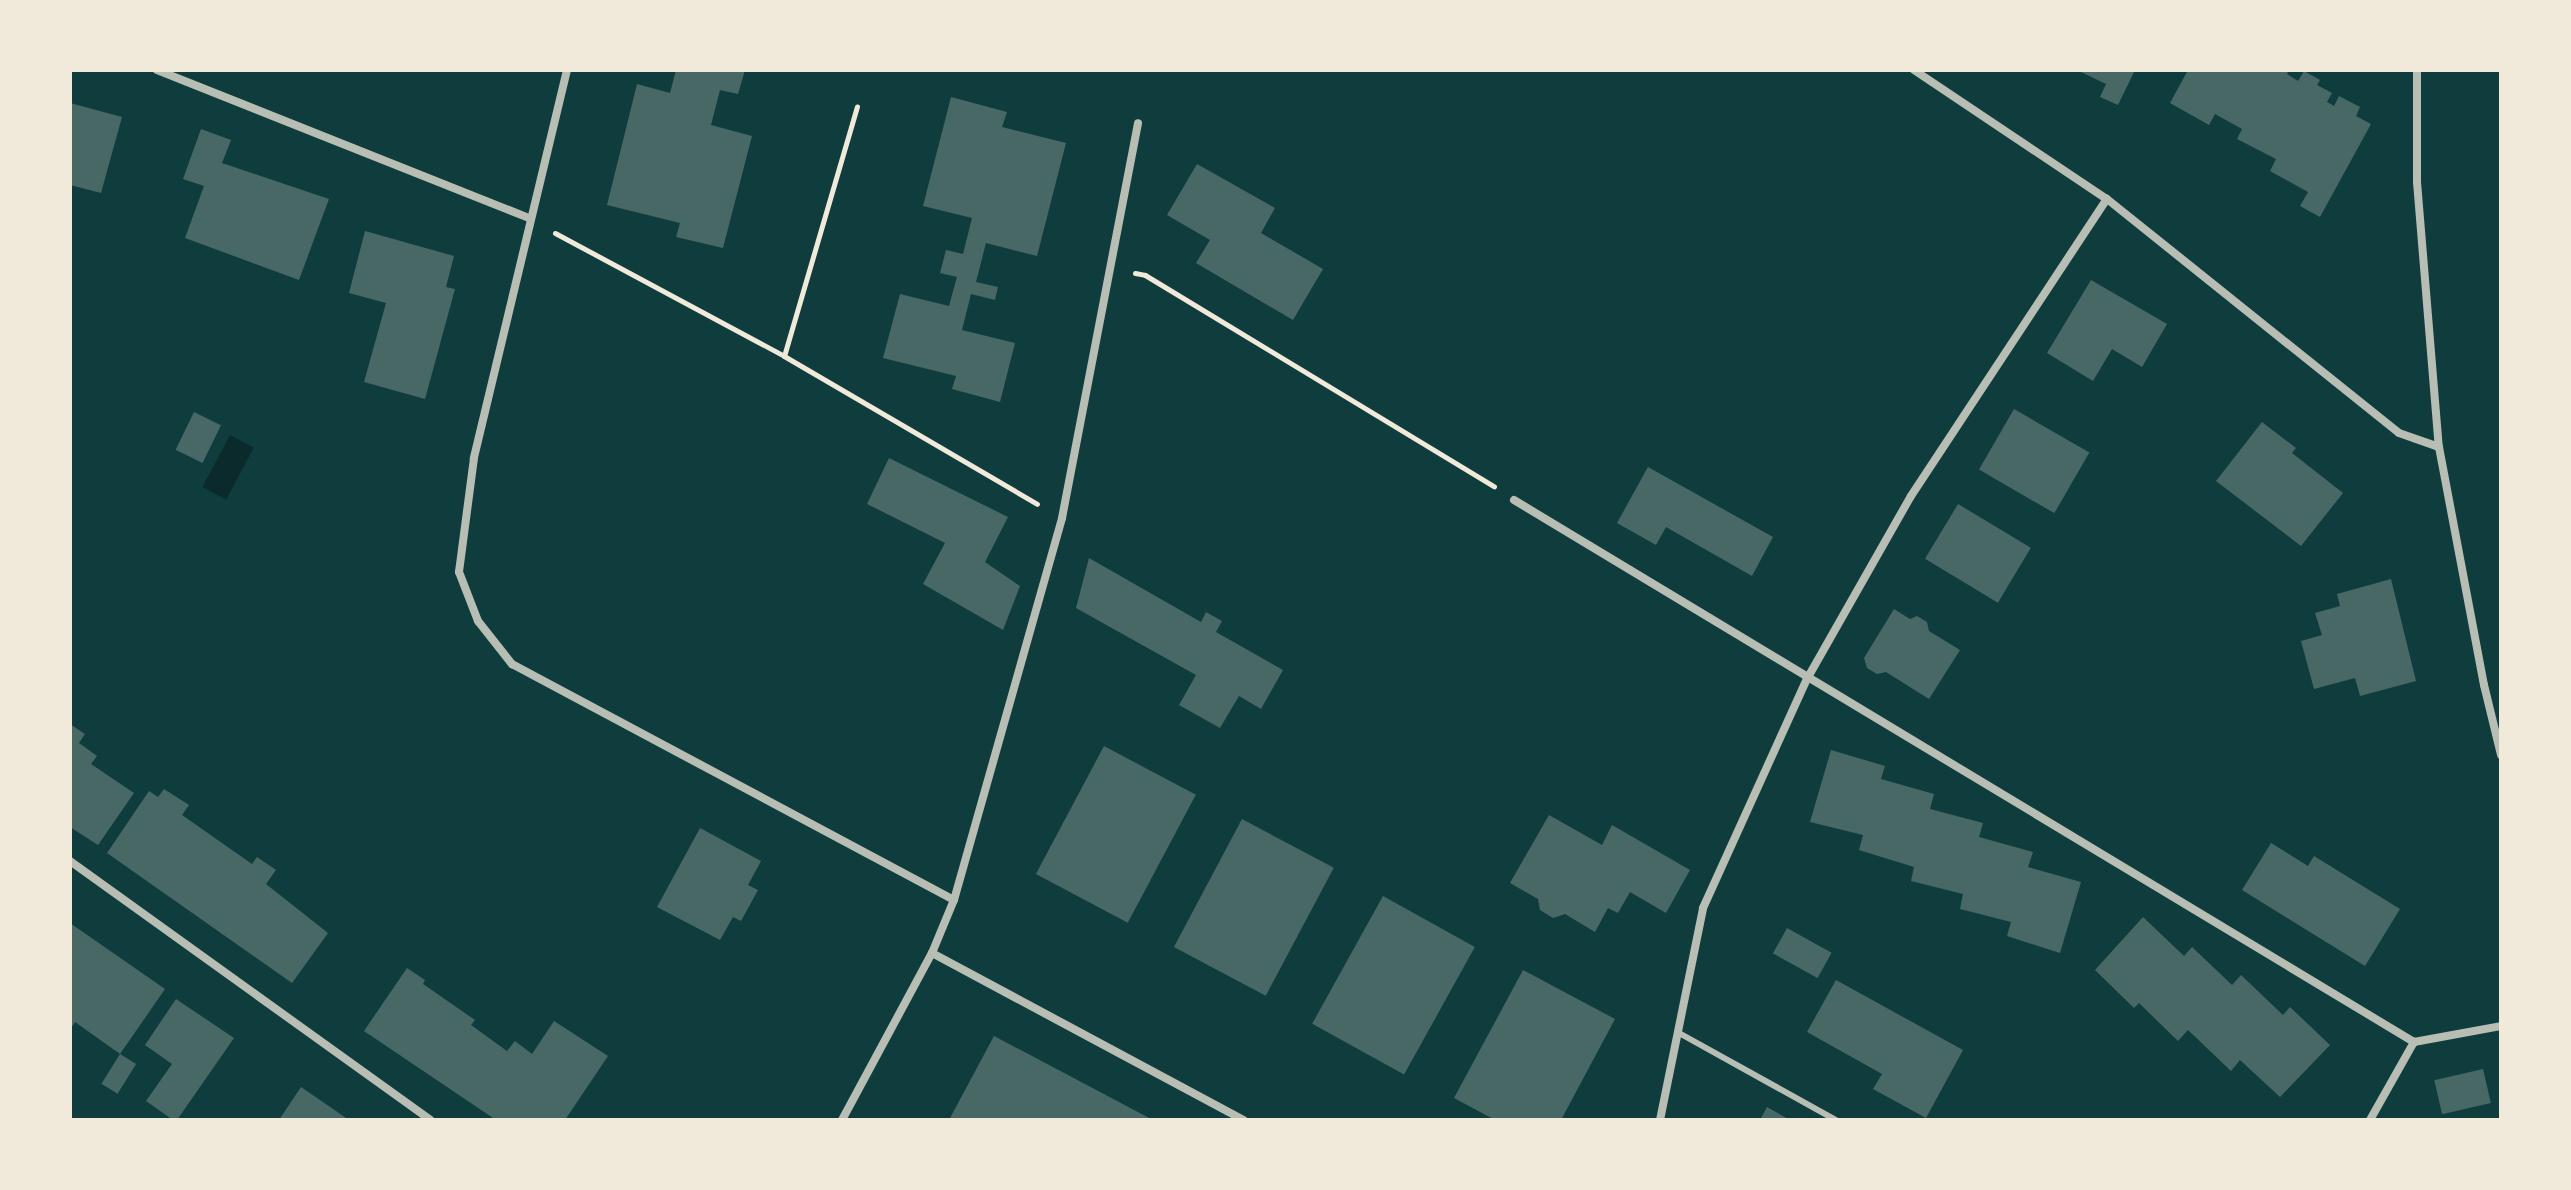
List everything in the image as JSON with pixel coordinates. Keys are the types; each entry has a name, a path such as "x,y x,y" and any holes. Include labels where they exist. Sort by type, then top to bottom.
{"street":[{"path":"157,70 529,218"},
{"path":"567,70 529,218 474,458 459,572 478,621 512,664 954,900"},
{"path":"1914,70 2107,199 2399,433 2439,447"},
{"path":"2417,70 2417,182 2439,447 2484,685 2501,755"},
{"path":"842,1120 932,953 954,900 1062,518 1138,123"},
{"path":"1660,1120 1703,908 1807,679 1911,496 2107,199"},
{"path":"1514,500 2414,1042 2501,1026"},
{"path":"70,861 431,1120"},
{"path":"932,953 1244,1120"},
{"path":"2370,1120 2414,1042"}],"lane":[{"path":"1679,1033 1836,1120"}],"path":[{"path":"784,356 857,106"},
{"path":"529,218 784,356 1062,518"},
{"path":"1111,267 1145,275 1469,468 1514,500"}],"water":[{"path":"230,435 254,448 226,500 202,487"}],"building":[{"path":"676,70 745,70 738,94 720,90 711,125 752,136 723,248 676,237 680,223 607,205 637,84 670,93"},
{"path":"2077,70 2135,70 2118,105 2100,97 2106,84"},
{"path":"2188,70 2289,70 2287,74 2298,81 2304,71 2320,80 2317,85 2332,93 2327,102 2334,106 2339,96 2360,107 2356,116 2371,124 2320,217 2300,206 2308,192 2270,171 2276,159 2237,139 2242,129 2215,114 2209,125 2170,103"},
{"path":"951,97 1007,112 1002,127 1066,143 1037,256 986,243 976,282 998,287 995,300 971,294 962,330 1015,343 1000,402 952,389 956,376 883,358 900,294 949,306 957,277 940,273 946,250 963,254 972,218 923,206"},
{"path":"70,103 122,117 101,193 70,185"},
{"path":"201,129 231,140 222,163 329,199 299,280 185,238 204,186 183,179"},
{"path":"1197,164 1275,208 1261,233 1323,269 1293,320 1196,263 1210,240 1167,215"},
{"path":"365,231 454,256 446,287 455,289 425,399 364,382 386,303 349,293"},
{"path":"2091,280 2167,324 2142,367 2112,349 2093,381 2047,353"},
{"path":"2014,409 2089,452 2054,513 1979,470"},
{"path":"194,412 221,425 203,463 176,450"},
{"path":"2262,422 2296,448 2292,453 2343,493 2301,546 2216,481"},
{"path":"889,458 1008,517 985,562 1020,586 1003,630 923,584 945,543 867,504"},
{"path":"1648,467 1773,537 1752,576 1666,527 1656,545 1617,523"},
{"path":"1958,504 2031,548 1998,603 1925,559"},
{"path":"1089,558 1201,622 1206,612 1222,621 1216,632 1283,670 1261,709 1239,696 1220,728 1179,705 1196,675 1076,608"},
{"path":"2391,579 2416,681 2360,696 2355,678 2314,689 2301,641 2322,635 2315,613 2340,606 2337,594"},
{"path":"1894,609 1910,619 1917,616 1927,622 1929,631 1960,650 1929,699 1886,672 1877,674 1867,668 1864,658"},
{"path":"70,724 85,734 79,743 97,756 91,764 134,793 98,845 70,827"},
{"path":"1104,746 1196,795 1128,923 1036,874"},
{"path":"1831,750 1885,766 1881,779 1934,794 1930,809 1983,823 1979,837 2033,852 2028,867 2081,882 2060,953 2007,936 2011,922 1960,909 1963,894 1911,881 1914,867 1859,850 1863,835 1810,822"},
{"path":"164,789 189,805 182,815 252,864 257,857 276,870 266,884 328,933 292,983 107,853 149,791 158,797"},
{"path":"1549,815 1602,845 1612,825 1690,870 1666,913 1630,892 1618,913 1608,908 1595,932 1565,914 1553,918 1540,910 1538,899 1510,883"},
{"path":"1242,819 1334,868 1266,996 1174,947"},
{"path":"700,828 761,861 748,885 758,890 741,921 733,917 720,940 657,907"},
{"path":"2271,843 2308,866 2314,856 2400,909 2365,966 2242,890"},
{"path":"1383,896 1475,947 1404,1075 1312,1024"},
{"path":"2143,917 2184,956 2192,947 2232,985 2241,975 2283,1015 2290,1007 2330,1045 2280,1097 2240,1060 2231,1071 2188,1030 2178,1041 2139,1003 2134,1008 2095,970"},
{"path":"70,923 165,989 120,1054 75,1022 70,1030"},
{"path":"1787,928 1832,953 1818,978 1773,953"},
{"path":"407,968 425,980 423,984 475,1020 471,1025 507,1051 515,1041 532,1054 554,1021 608,1056 565,1120 496,1120 364,1031"},
{"path":"1523,970 1615,1019 1561,1120 1495,1120 1454,1098"},
{"path":"1836,980 1963,1050 1926,1118 1873,1089 1882,1074 1807,1032"},
{"path":"176,999 234,1038 177,1120 173,1120 146,1101 172,1064 145,1045"},
{"path":"994,1036 1153,1120 949,1120"},
{"path":"120,1054 136,1064 118,1094 101,1084"},
{"path":"2483,1069 2491,1103 2442,1114 2434,1080"},
{"path":"301,1087 349,1120 279,1120"},
{"path":"1767,1107 1790,1120 1760,1120"}]}
